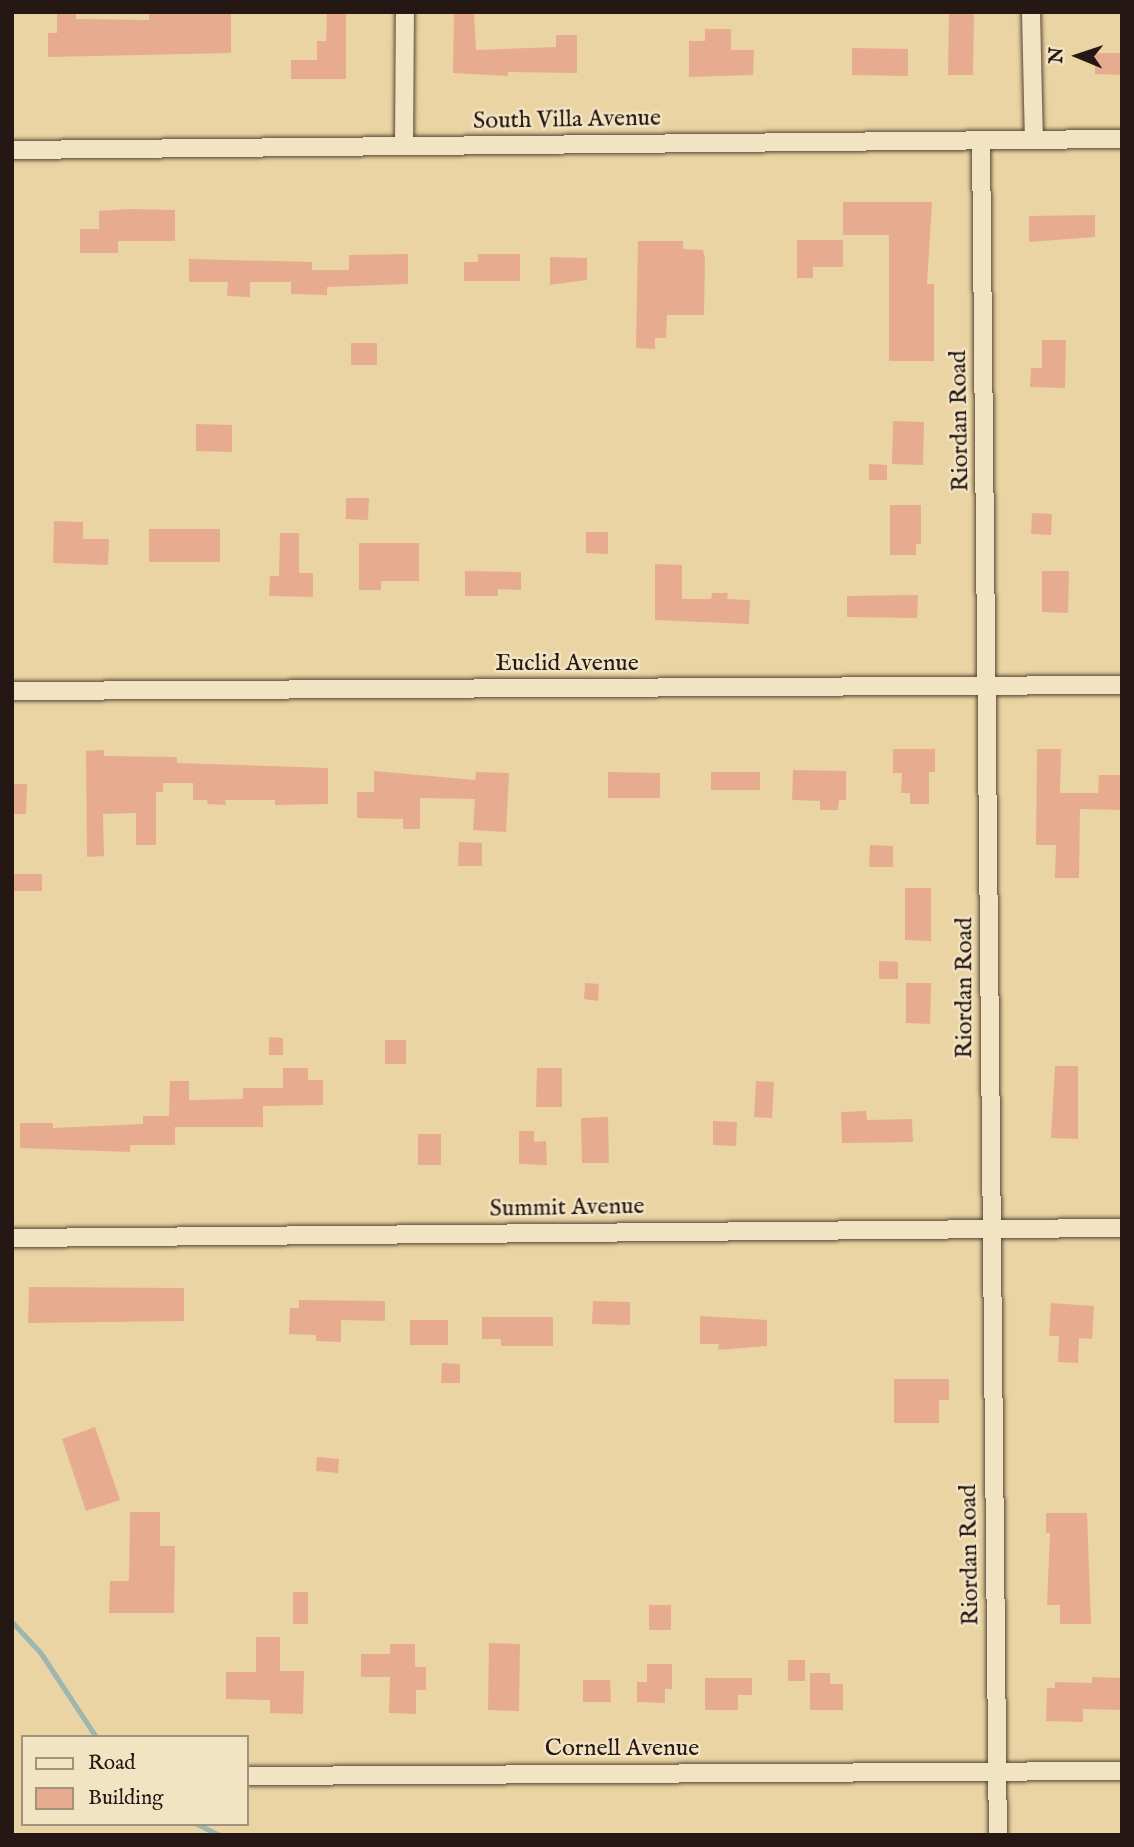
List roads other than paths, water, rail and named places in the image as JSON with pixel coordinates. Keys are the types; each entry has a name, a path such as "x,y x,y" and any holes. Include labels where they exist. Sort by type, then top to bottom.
{"street":[{"path":"404,146 405,12"},
{"path":"1031,12 1034,140"},
{"name":"South Villa Avenue","path":"12,150 1122,139"},
{"name":"Riordan Road","path":"981,140 989,686 991,1229 998,1835"},
{"name":"Euclid Avenue","path":"12,691 1122,685"},
{"name":"Summit Avenue","path":"12,1238 1122,1228"},
{"name":"Cornell Avenue","path":"248,1776 1122,1771"}],"waterway":[{"path":"12,1622 40,1652 95,1735"},
{"path":"201,1826 220,1835"}]}
